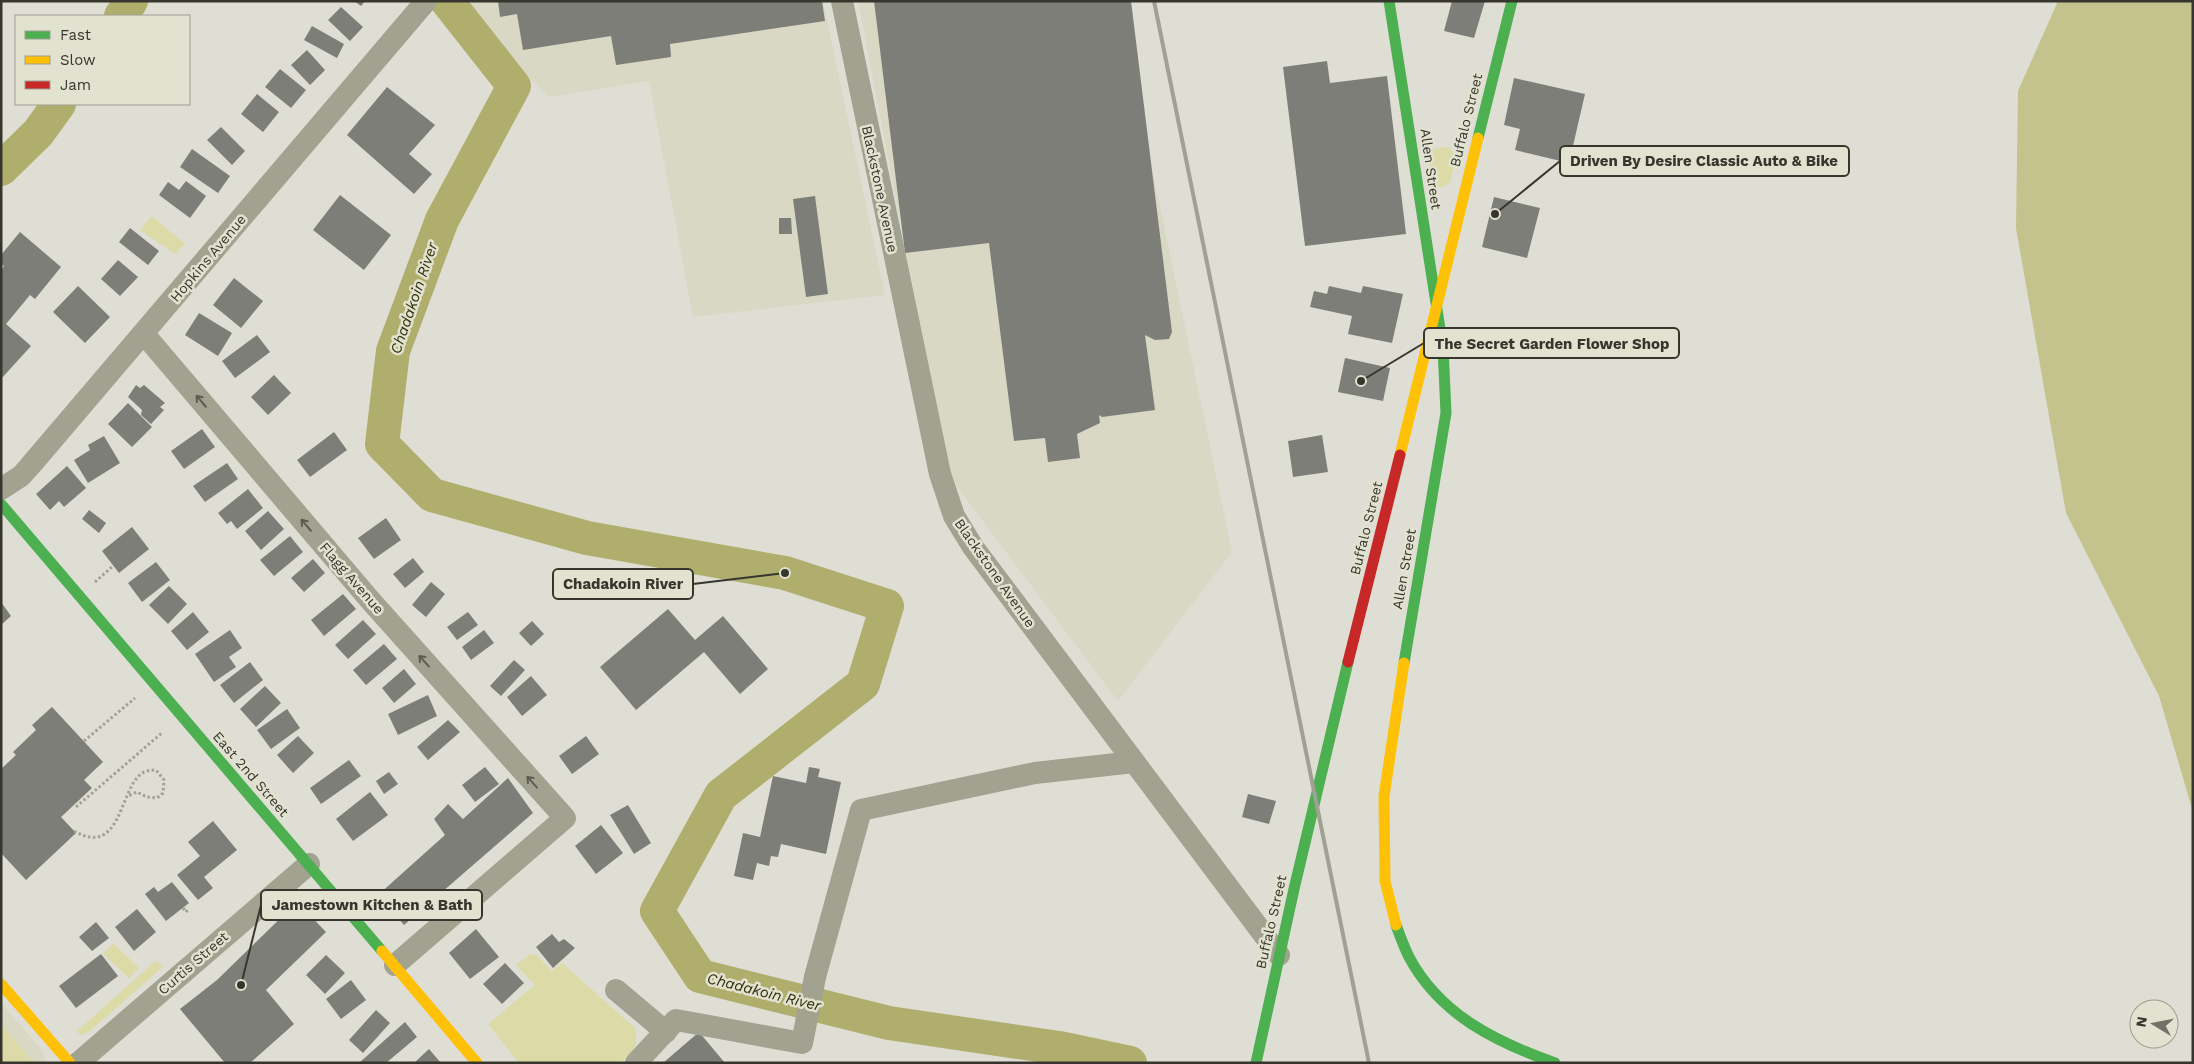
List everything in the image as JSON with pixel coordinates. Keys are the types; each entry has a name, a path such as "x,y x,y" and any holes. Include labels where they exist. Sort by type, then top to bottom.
{"street":[{"name":"Hopkins Avenue","path":"1,489 21,476 426,1"},
{"name":"Blackstone Avenue","path":"842,1 940,474 954,516 973,547 1279,955"},
{"name":"Allen Street","path":"1389,1 1443,348 1446,413 1414,594 1384,796 1385,881 1394,921 1409,957 1424,980 1448,1006 1484,1032 1513,1048 1555,1063"},
{"name":"Buffalo Street","path":"1256,1063 1279,955 1436,302 1512,1"},
{"name":"Flagg Avenue","path":"144,334 370,600 565,818 394,965"},
{"path":"1406,427 1420,418"},
{"path":"1434,421 1443,432"},
{"name":"East 2nd Street","path":"1,504 477,1063"},
{"path":"636,1063 676,1020 802,1043 815,977 861,810 1035,773 1134,762"},
{"name":"Curtis Street","path":"78,1063 309,864"},
{"path":"1,984 70,1063"},
{"path":"616,990 666,1032"}],"path":[{"path":"95,582 113,566"},
{"path":"84,740 135,698"},
{"path":"76,807 163,732"},
{"path":"74,831 89,836 98,836 110,830 139,775 148,770 156,770 164,780 163,793 157,798 147,797 137,792 128,796"},
{"path":"183,908 186,912 189,908"},
{"path":"315,921 321,916"}],"shaded area":[{"path":"451,1 823,1 885,295 693,317 649,81 550,97 449,3"},
{"path":"858,1 1117,1 1232,552 1118,701 949,476"},
{"path":"2058,1 2193,1 2193,812 2159,696 2066,513 2016,228 2018,91"},
{"path":"1,1003 42,1050 46,1063 1,1063"}],"green space":[{"path":"1442,147 1450,148 1456,157 1450,182 1441,188 1432,183 1427,152"},
{"path":"152,216 185,244 175,254 140,230"},
{"path":"113,943 139,968 129,978 103,954"},
{"path":"535,954 552,971 562,963 635,1028 636,1044 632,1052 625,1059 620,1063 519,1063 488,1024 535,985 516,965 529,955"},
{"path":"155,961 164,966 90,1031 82,1035 76,1032"},
{"path":"1,1024 34,1063 1,1063"}],"building":[{"path":"354,1 365,1 361,6"},
{"path":"498,1 822,1 825,21 670,44 671,57 616,65 611,36 523,50 517,14 500,17"},
{"path":"874,1 1131,1 1172,332 1169,339 1155,340 1145,335 1155,410 1102,417 1099,415 1100,423 1077,434 1080,458 1048,462 1045,438 1014,441 989,243 905,253"},
{"path":"1452,1 1485,1 1474,38 1444,31"},
{"path":"341,7 363,27 350,41 328,20"},
{"path":"312,26 344,44 337,58 304,40"},
{"path":"307,50 325,70 310,85 291,65"},
{"path":"1327,61 1330,83 1387,76 1406,234 1305,246 1283,67"},
{"path":"280,69 306,90 291,108 265,87"},
{"path":"1514,78 1585,94 1569,163 1515,150 1520,129 1504,125"},
{"path":"387,87 435,125 409,154 432,174 414,194 347,135"},
{"path":"257,94 279,112 263,132 241,114"},
{"path":"221,127 245,151 232,165 207,140"},
{"path":"192,149 230,176 218,193 180,167"},
{"path":"186,181 206,196 190,218 159,195 168,182 179,190"},
{"path":"340,195 391,235 364,270 313,230"},
{"path":"815,196 828,294 806,297 793,199"},
{"path":"1494,197 1540,208 1527,258 1482,247"},
{"path":"779,218 791,218 792,234 779,234"},
{"path":"130,228 159,251 148,265 119,242"},
{"path":"20,232 61,267 35,299 30,295 6,324 31,346 1,379 1,270 4,266 1,264 1,255"},
{"path":"118,260 138,277 120,296 101,279"},
{"path":"234,278 263,301 241,328 213,305"},
{"path":"78,286 110,317 85,343 53,312"},
{"path":"1329,286 1361,293 1363,286 1403,294 1392,343 1348,334 1352,316 1310,307 1314,291 1327,294"},
{"path":"199,313 232,333 218,356 185,335"},
{"path":"257,335 270,352 235,378 222,361"},
{"path":"1345,358 1390,368 1383,401 1338,392"},
{"path":"274,375 291,393 268,415 251,397"},
{"path":"136,385 140,388 144,385 165,403 160,407 164,410 151,424 141,415 142,410 128,397"},
{"path":"128,403 152,427 132,447 108,424"},
{"path":"202,429 215,447 184,469 171,451"},
{"path":"334,432 347,450 310,477 297,460"},
{"path":"1322,435 1328,472 1293,477 1288,441"},
{"path":"104,436 120,463 88,483 74,460 90,450 88,445"},
{"path":"227,463 238,479 205,502 193,486"},
{"path":"67,466 86,488 64,507 59,501 50,510 36,494"},
{"path":"248,489 263,508 237,529 231,521 227,524 218,513"},
{"path":"89,510 106,523 99,533 82,519"},
{"path":"268,511 284,529 261,550 245,531"},
{"path":"386,518 401,540 374,559 358,538"},
{"path":"132,527 149,549 119,573 102,551"},
{"path":"290,536 303,552 274,576 260,560"},
{"path":"413,558 424,572 405,588 393,574"},
{"path":"313,559 325,573 304,592 291,578"},
{"path":"156,562 170,580 142,602 128,583"},
{"path":"431,582 445,594 426,617 412,605"},
{"path":"169,586 187,604 168,624 149,605"},
{"path":"343,594 356,609 324,636 311,620"},
{"path":"1,602 11,616 1,625"},
{"path":"668,609 695,640 723,616 768,669 740,694 704,652 636,710 600,667"},
{"path":"193,612 209,632 187,650 171,631"},
{"path":"468,612 478,625 457,640 447,627"},
{"path":"363,620 376,634 348,659 335,645"},
{"path":"532,621 544,634 531,646 519,633"},
{"path":"230,630 242,648 229,657 236,667 214,682 195,654"},
{"path":"484,630 494,643 471,660 462,647"},
{"path":"384,644 397,659 366,685 353,670"},
{"path":"514,660 525,670 501,696 490,686"},
{"path":"250,662 263,680 234,703 220,685"},
{"path":"404,669 416,684 394,703 382,688"},
{"path":"531,676 547,695 522,716 507,697"},
{"path":"265,686 281,703 256,727 240,709"},
{"path":"428,695 437,716 398,735 388,714"},
{"path":"52,707 103,762 84,780 92,788 61,817 76,833 26,880 1,853 1,769 16,755 13,752 36,730 32,725"},
{"path":"287,709 300,728 271,749 257,730"},
{"path":"448,720 460,732 428,760 417,747"},
{"path":"298,736 314,753 293,773 277,755"},
{"path":"586,736 599,754 572,774 559,756"},
{"path":"349,760 361,776 321,804 310,788"},
{"path":"485,767 499,784 475,802 462,785"},
{"path":"809,767 820,769 818,777 841,782 826,854 781,844 778,857 771,856 769,866 757,863 753,880 734,876 743,833 760,837 773,776 806,783"},
{"path":"389,772 398,784 384,794 376,781"},
{"path":"508,778 533,813 404,925 378,895 445,835 434,819 448,804 463,819"},
{"path":"370,792 388,815 353,841 336,819"},
{"path":"1248,794 1276,801 1269,824 1242,817"},
{"path":"628,805 651,843 634,854 610,815"},
{"path":"213,821 237,850 204,877 213,888 198,900 177,875 200,856 188,842"},
{"path":"601,825 623,853 596,874 575,846"},
{"path":"172,882 189,903 166,921 145,894 154,887 158,892"},
{"path":"297,902 326,932 266,990 294,1024 250,1063 225,1063 180,1009 217,980"},
{"path":"137,909 156,932 134,951 115,927"},
{"path":"96,922 109,938 92,951 79,937"},
{"path":"476,929 499,957 470,979 449,953"},
{"path":"552,934 559,942 564,939 575,948 553,968 536,947"},
{"path":"101,954 118,976 76,1008 59,986"},
{"path":"326,955 345,973 325,994 306,975"},
{"path":"505,963 524,983 502,1004 483,984"},
{"path":"351,980 366,1000 341,1019 326,999"},
{"path":"376,1010 390,1023 363,1053 349,1040"},
{"path":"405,1022 417,1037 386,1063 359,1063"},
{"path":"699,1032 725,1063 663,1063"},
{"path":"429,1049 441,1063 414,1063"}],"waterway":[{"name":"Chadakoin River","path":"122,15 131,1"},
{"name":"Chadakoin River","path":"447,1 514,86 442,220 393,351 382,444 432,495 587,538 785,573 887,606 863,684 721,795 657,911 700,976 889,1023 1059,1048 1130,1063"},
{"name":"Chadakoin River","path":"1,169 38,133 58,105"}],"railway":[{"path":"1154,1 1369,1063"}],"traffic: fast":[{"path":"1389,1 1443,348 1446,413 1404,663"},
{"path":"1478,138 1512,1"},
{"path":"1,504 382,951"},
{"path":"1256,1063 1294,889 1348,662"},
{"path":"1396,925 1409,957 1422,977 1453,1010 1491,1036 1555,1063"}],"traffic: slow":[{"path":"1400,455 1478,138"},
{"path":"1396,925 1385,881 1384,796 1404,663"},
{"path":"382,951 477,1063"},
{"path":"1,984 70,1063"}],"traffic: jam":[{"path":"1348,662 1400,455"}],"place":[{"name":"Driven By Desire Classic Auto & Bike","path":"1495,214"},
{"name":"The Secret Garden Flower Shop","path":"1361,381"},
{"name":"Chadakoin River","path":"785,573"},
{"name":"Jamestown Kitchen & Bath","path":"241,985"}]}
